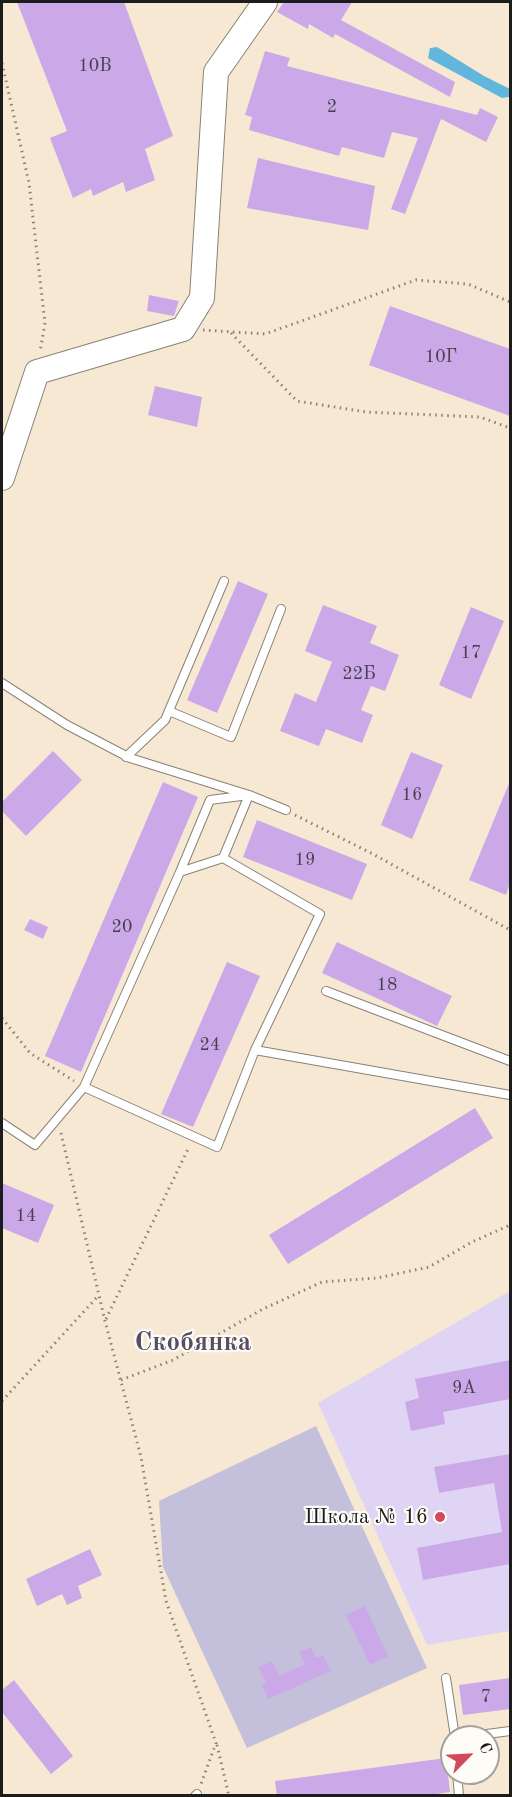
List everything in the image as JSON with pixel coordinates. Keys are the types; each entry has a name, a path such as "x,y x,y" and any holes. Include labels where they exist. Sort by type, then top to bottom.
{"street":[{"path":"2,478 37,372 183,329 202,298 216,72 265,2"}],"lane":[{"path":"126,757 165,720 224,581"},
{"path":"169,711 231,737 281,609"},
{"path":"2,683 67,725 126,757 249,795 286,810"},
{"path":"223,858 249,795"},
{"path":"2,1123 35,1145 84,1087 210,800 249,795"},
{"path":"84,1087 217,1147 255,1050 320,914 223,858 180,872"},
{"path":"326,991 510,1061"},
{"path":"255,1050 510,1095"},
{"path":"446,1677 453,1725"}],"path":[{"path":"2,63 29,183 45,323 37,372"},
{"path":"510,302 468,284 416,280 265,334 230,332 297,401 366,412 480,417 510,428"},
{"path":"286,810 373,854 510,930"},
{"path":"2,1018 30,1053 84,1087"},
{"path":"57,1119 105,1321 141,1457 166,1601 216,1743 229,1796"},
{"path":"105,1321 194,1137"},
{"path":"121,1380 173,1360 263,1309 322,1282 377,1278 429,1267 471,1242 510,1225"},
{"path":"2,1401 99,1295"},
{"path":"196,1795 216,1743"}],"shaded area":[{"name":"Школа № 16","path":"510,1291 510,1631 427,1645 318,1403"},
{"path":"316,1426 427,1668 247,1748 163,1567 159,1501"}],"water":[{"path":"437,47 510,89 509,97 502,98 428,58 430,48"}],"building":[{"path":"17,2 124,2 173,136 145,149 155,180 126,192 123,182 93,196 91,189 73,198 50,138 67,131"},
{"path":"284,2 352,2 341,20 455,82 450,97 335,34 333,38 309,24 308,29 277,12"},
{"path":"265,51 290,58 287,66 477,115 480,108 498,117 486,142 441,119 405,214 391,209 418,138 392,132 384,158 342,147 339,156 249,130 252,117 245,115"},
{"path":"258,158 375,186 368,230 247,208"},
{"path":"149,295 179,301 174,316 147,311"},
{"path":"390,306 510,349 510,416 369,365"},
{"path":"155,386 202,397 197,427 148,415"},
{"path":"238,581 268,594 217,713 187,700"},
{"path":"323,605 377,626 370,643 399,655 385,691 371,686 361,710 373,715 362,743 326,729 319,746 280,731 295,693 316,702 332,662 305,651"},
{"path":"471,607 504,621 471,699 439,685"},
{"path":"53,751 82,780 26,836 2,811 2,802"},
{"path":"411,752 443,765 412,839 381,825"},
{"path":"510,781 510,883 506,895 469,880"},
{"path":"163,782 198,797 81,1072 45,1056"},
{"path":"257,820 367,864 352,900 243,857"},
{"path":"30,919 48,927 43,939 24,930"},
{"path":"337,942 452,996 437,1026 322,973"},
{"path":"227,962 260,976 193,1127 161,1114"},
{"path":"475,1108 493,1138 288,1264 269,1235"},
{"path":"2,1183 54,1205 38,1243 2,1228"},
{"path":"510,1360 510,1399 443,1412 445,1424 411,1431 405,1402 419,1398 415,1379"},
{"path":"510,1454 510,1564 423,1580 417,1548 502,1532 494,1483 439,1493 434,1467"},
{"path":"90,1549 102,1575 78,1586 82,1598 67,1605 62,1594 37,1606 26,1579"},
{"path":"365,1606 388,1656 370,1665 346,1615"},
{"path":"311,1647 316,1658 323,1655 331,1671 268,1699 262,1685 266,1683 258,1667 272,1661 279,1676 305,1664 299,1652"},
{"path":"510,1678 510,1709 463,1715 459,1685"},
{"path":"14,1680 73,1756 51,1774 2,1712 2,1690"},
{"path":"440,1759 440,1785 449,1785 450,1792 422,1796 277,1796 275,1781"}],"place":[{"name":"Школа № 16","path":"440,1517"}],"district":[{"name":"Скобянка","path":"193,1343"}]}
